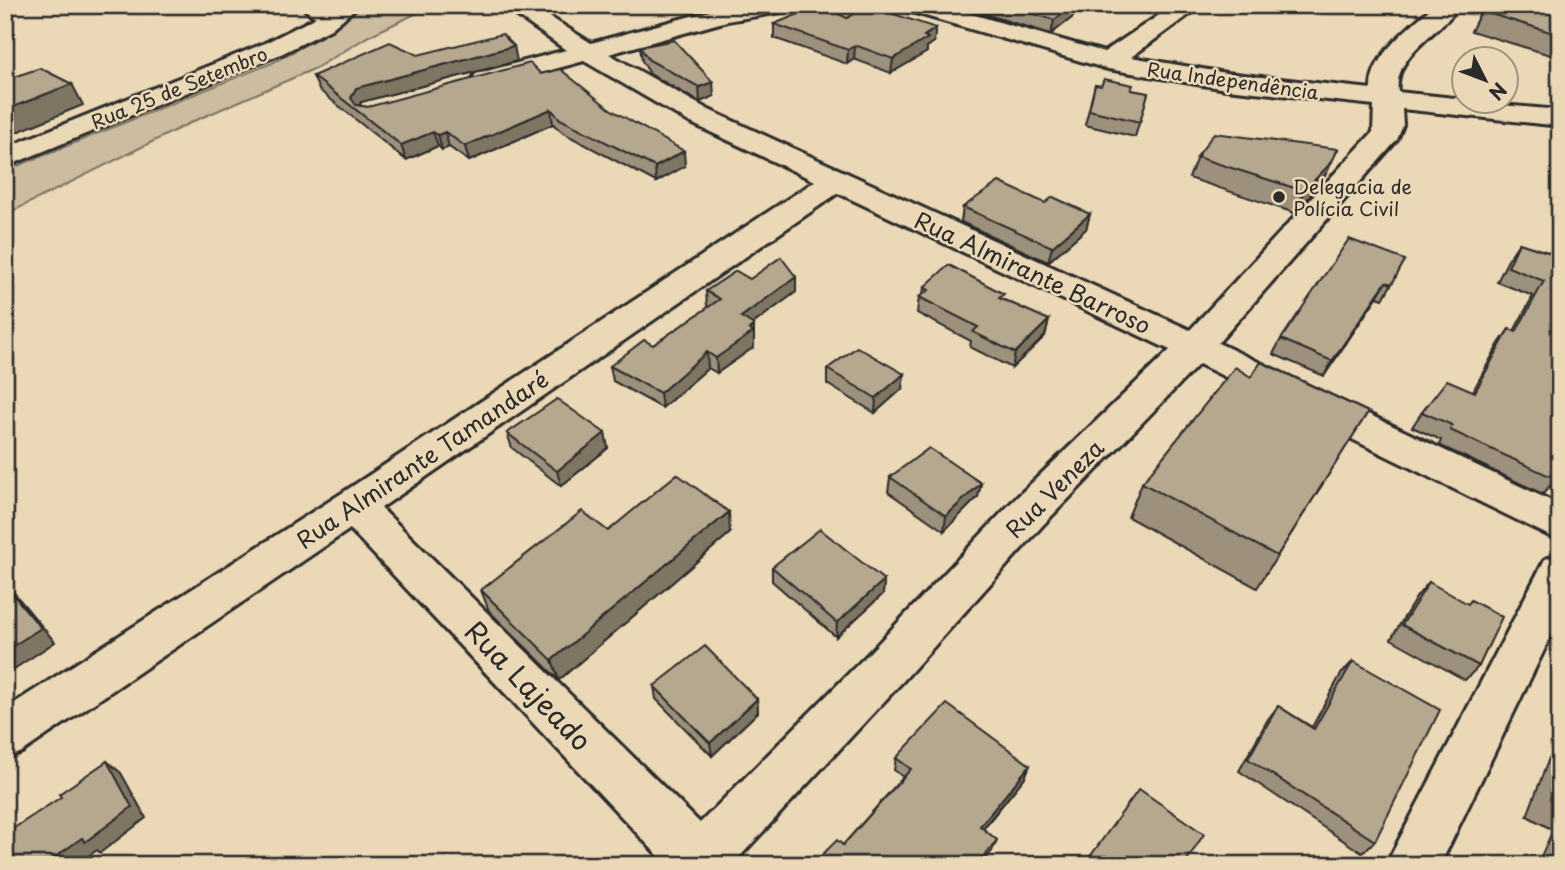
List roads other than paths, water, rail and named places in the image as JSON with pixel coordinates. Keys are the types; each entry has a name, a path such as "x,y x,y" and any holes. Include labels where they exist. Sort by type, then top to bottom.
{"street":[{"name":"Rua Almirante Barroso","path":"514,5 587,52 699,116 1195,347 1560,524"},
{"path":"466,85 724,14 785,5"},
{"name":"Rua Independência","path":"913,5 1108,61 1226,81 1560,118"},
{"path":"1108,61 1190,5"},
{"name":"Rua Veneza","path":"700,863 1027,514 1195,347 1387,134 1390,119 1384,79 1391,63 1448,5"},
{"name":"Rua 25 de Setembro","path":"5,158 272,49 331,9"},
{"name":"Rua Almirante Tamandaré","path":"5,736 353,506 837,180"},
{"name":"Rua Lajeado","path":"353,506 700,863"},
{"path":"1412,865 1560,572"}],"place":[{"name":"Delegacia de Polícia Civil","path":"1279,197"}]}
